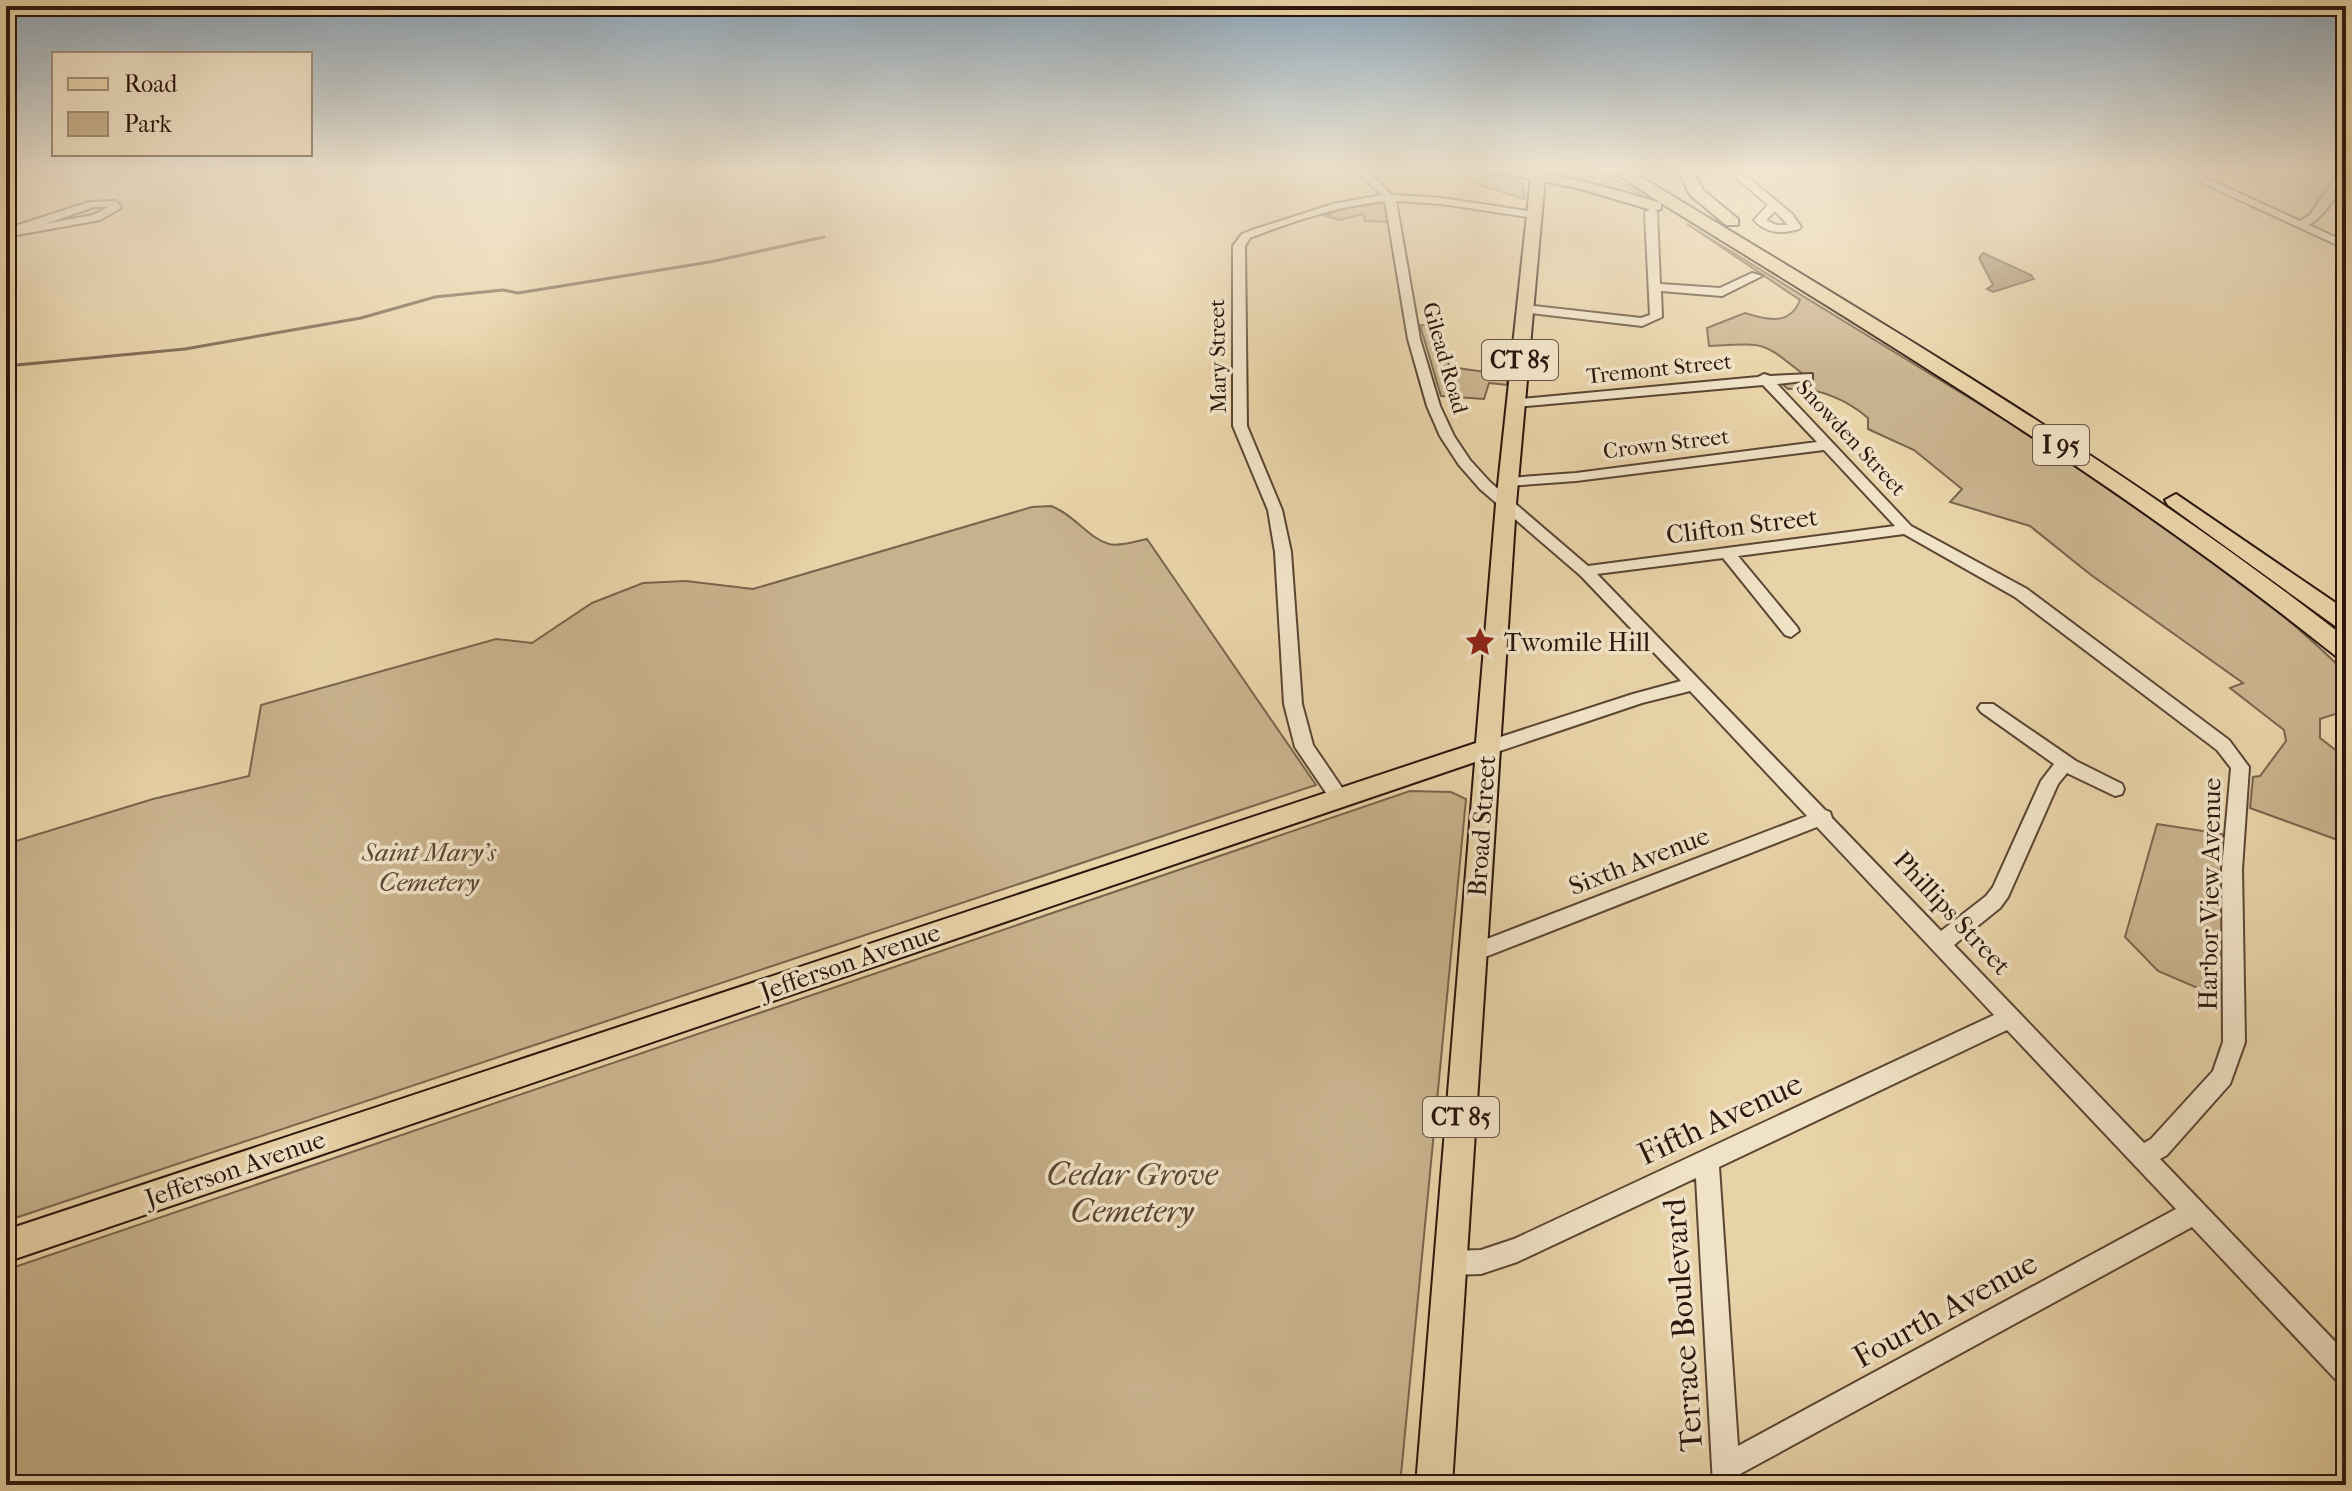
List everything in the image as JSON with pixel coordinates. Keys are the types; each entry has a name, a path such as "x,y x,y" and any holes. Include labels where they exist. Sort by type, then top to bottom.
{"highway":[{"path":"1715,238 1761,261"},
{"name":"I 95","path":"1724,238 2128,489 2346,651"},
{"name":"I 95","path":"1730,238 1761,261 2183,505 2346,622"},
{"path":"1738,238 1761,261"},
{"path":"2183,505 2261,548 2346,604"},
{"path":"2300,614 2346,663"}],"main road":[{"name":"Broad Street","path":"1434,1485 1507,493 1532,238"},
{"name":"Jefferson Avenue","path":"6,1246 1488,748"}],"street":[{"name":"Mary Street","path":"1245,238 1239,246 1240,426 1278,524 1283,552 1293,704 1304,747 1340,798"},
{"name":"Gilead Road","path":"1396,238 1410,316 1441,421 1464,462 1507,493"},
{"path":"1525,309 1651,320 1656,317 1653,238"},
{"path":"2328,238 2346,246"},
{"path":"1656,287 1722,292 1761,261"},
{"name":"Tremont Street","path":"1516,403 1764,378 1807,377"},
{"name":"Snowden Street","path":"1764,378 1906,529"},
{"name":"Crown Street","path":"1507,493 1576,477 1829,445"},
{"name":"Phillips Street","path":"1507,493 1823,817 2346,1372"},
{"name":"Clifton Street","path":"1585,571 1906,529"},
{"name":"Harbor View Avenue","path":"1906,529 2021,593 2223,745 2240,767 2232,869 2234,1042 2229,1064 2222,1077 2159,1147 2142,1156"},
{"path":"1727,552 1791,631"},
{"name":"Jefferson Avenue","path":"1488,748 1625,702 1695,684"},
{"path":"1987,708 2065,763 2115,789"},
{"path":"1941,943 1993,902 2001,891 2050,781 2065,763"},
{"name":"Sixth Avenue","path":"1473,953 1823,817"},
{"name":"Fifth Avenue","path":"1450,1263 1470,1264 1497,1258 2012,1017"},
{"name":"Terrace Boulevard","path":"1707,1161 1727,1476"},
{"name":"Fourth Avenue","path":"1727,1476 2195,1212"}],"green space":[{"path":"1707,238 1976,402 2168,527 2260,596 2346,673 2346,719 2338,713 2320,719 2320,738 2346,758 2343,764 2346,766 2346,843 2250,808 2253,777 2260,776 2286,741 2284,730 2230,688 2243,683 2091,575 2030,526 1950,502 1962,489 1914,450 1868,429 1868,418 1850,405 1820,392 1788,389 1779,381 1808,378 1772,351 1755,345 1709,346 1707,328 1745,313 1769,319 1784,317 1796,308 1800,300"},
{"path":"1420,325 1434,326 1450,367 1508,375 1507,385 1489,383 1484,399 1441,396"},
{"name":"Saint Mary's Cemetery","path":"1051,506 1109,544 1147,539 1316,785 6,1221 6,844 153,799 249,776 261,705 496,639 532,643 592,603 643,583 686,581 753,589 1032,507"},
{"name":"Cedar Grove Cemetery","path":"1410,791 1451,792 1466,799 1400,1485 6,1485 6,1270"},
{"path":"2157,824 2223,834 2223,999 2158,971 2125,937"}],"shaded area":[{"path":"1983,253 2034,279 1993,292 1987,289 1993,285 1979,258"}],"waterway":[{"path":"6,366 185,349 361,318 435,297 503,290 518,293 710,262 821,238"}],"place":[{"name":"Twomile Hill","path":"1480,642"}]}
